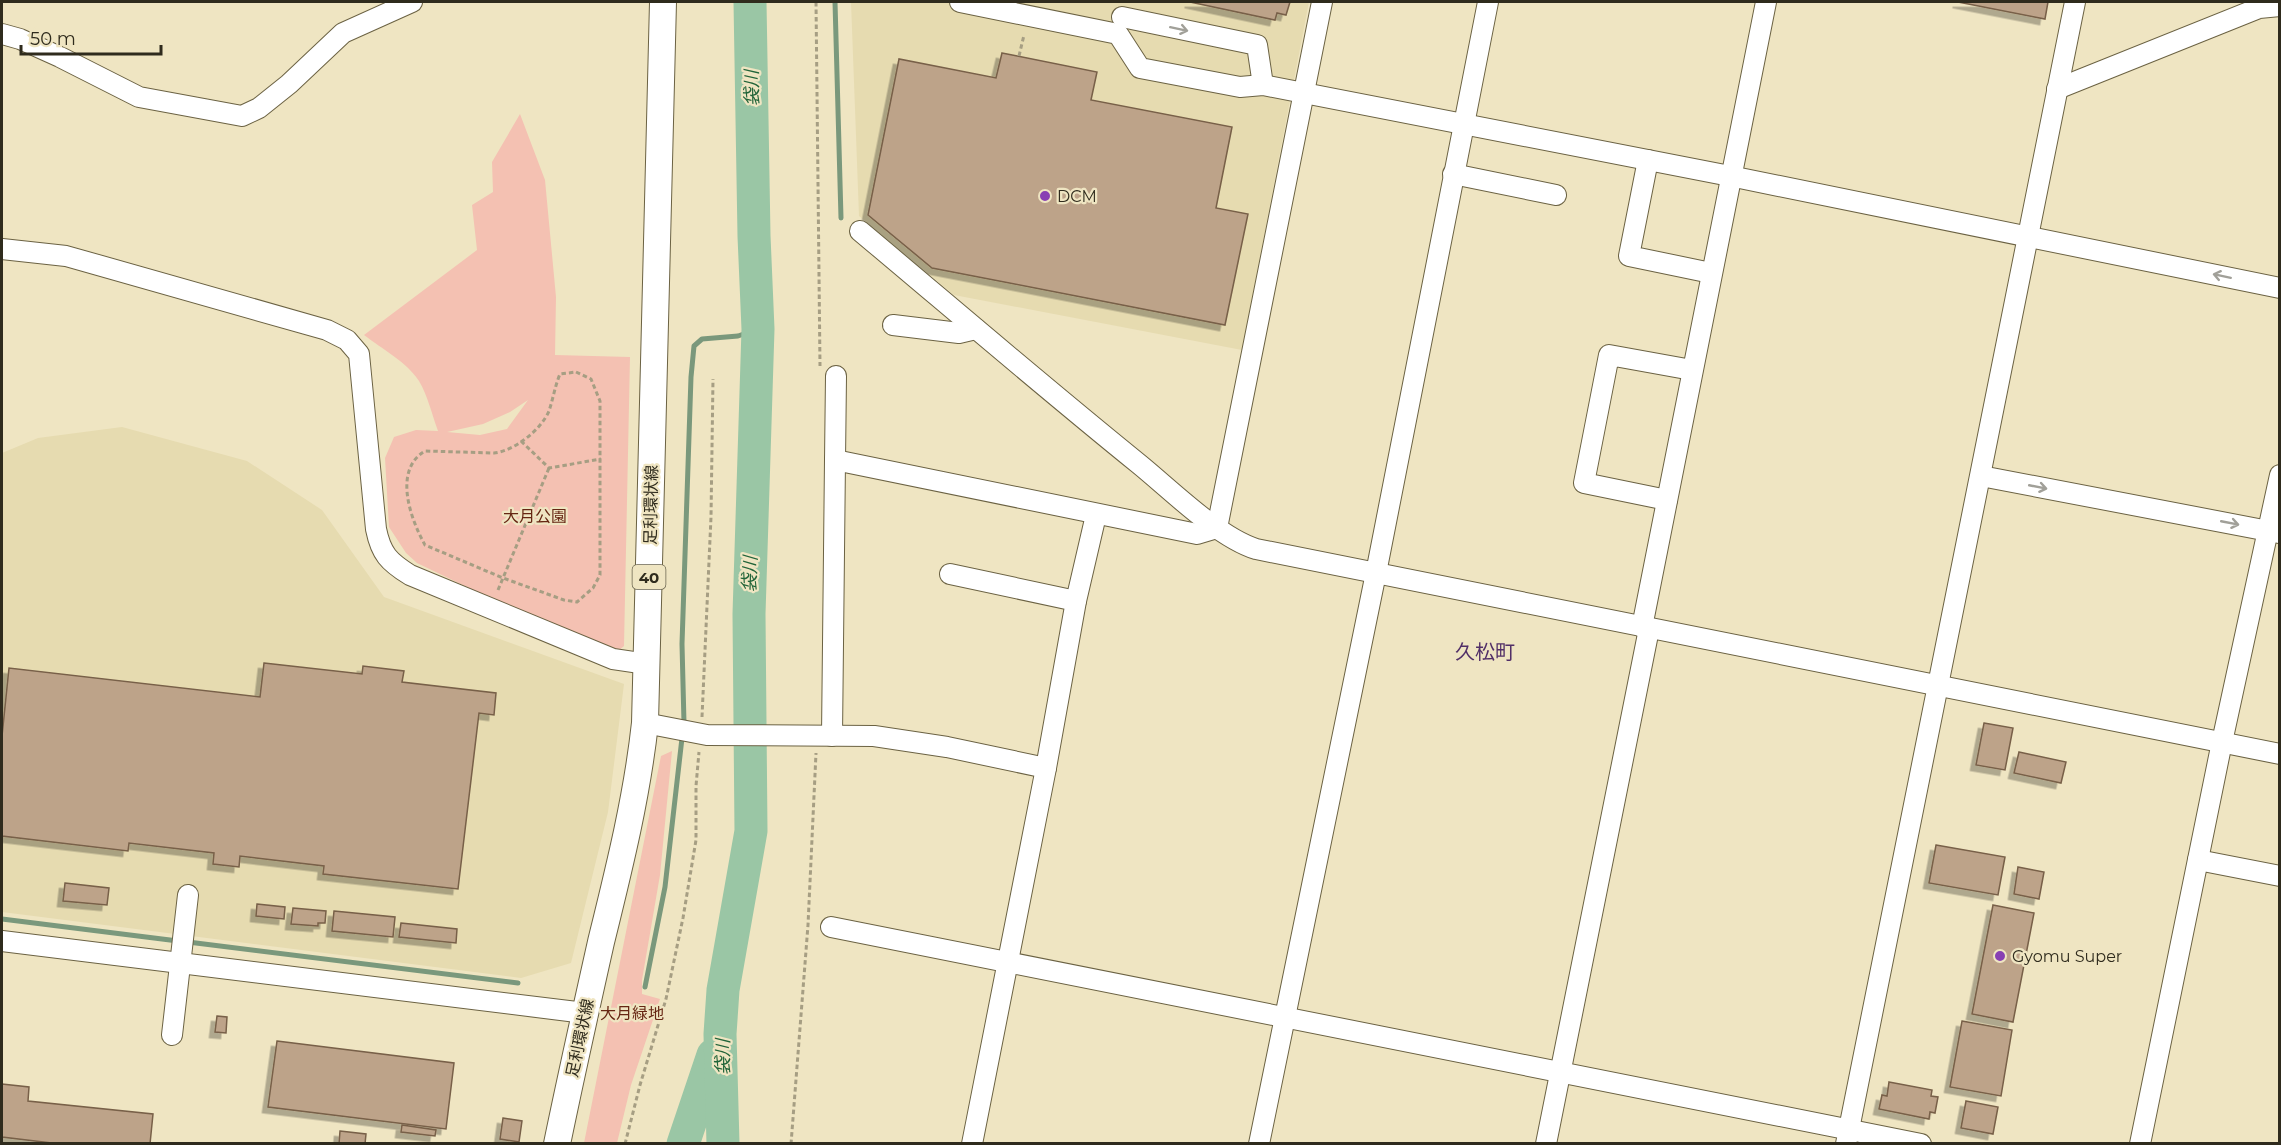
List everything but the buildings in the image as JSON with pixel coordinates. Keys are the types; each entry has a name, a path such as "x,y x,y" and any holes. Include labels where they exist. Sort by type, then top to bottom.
{"main road":[{"name":"足利環状線","path":"557,1143 631,818 640,772 645,723 663,2"}],"street":[{"path":"2,34 20,39 60,57 139,97 242,116 259,108 289,84 343,33 412,2"},
{"path":"960,2 1122,17 1257,45 1263,85"},
{"path":"1217,528 1322,2"},
{"path":"1259,1143 1376,573 1488,2"},
{"path":"1546,1143 1646,628 1692,370 1766,2"},
{"path":"1848,1136 2075,2"},
{"path":"2057,89 2259,8 2280,6"},
{"path":"1122,17 1140,68 1240,87 1263,85 1730,176 2280,288"},
{"path":"1648,160 1629,256 1711,273"},
{"path":"1454,174 1556,195"},
{"path":"860,231 1217,528 1240,544 1646,628 2280,754"},
{"path":"2,249 66,256 327,330 347,340 359,354 376,529 379,545 391,563 410,575 613,659 647,664"},
{"path":"893,324 958,333 976,328"},
{"path":"1667,500 1584,483 1586,471 1609,355 1692,370"},
{"path":"820,739 835,460 828,374"},
{"path":"835,460 1197,534 1217,528"},
{"path":"2140,1143 2222,742 2273,532 2280,475"},
{"path":"1981,476 2273,532"},
{"path":"972,1143 1046,768 1076,601 1096,515"},
{"path":"950,574 1076,601"},
{"path":"645,723 703,735 820,739 874,736 912,741 1046,768"},
{"path":"2198,860 2280,876"},
{"path":"172,1035 188,895"},
{"path":"831,927 1561,1071 1848,1136 1921,1143"},
{"path":"2,941 585,1013"}],"path":[{"path":"816,2 828,374"},
{"path":"576,372 591,379 599,395 601,459 600,575 593,588 577,602 564,600 503,578 425,544 409,512 407,470 415,457 425,451 502,452 521,441 540,425 549,411 560,374 576,372"},
{"path":"625,1143 666,999 696,840 696,786 703,735 711,517 713,379"},
{"path":"521,441 549,468"},
{"path":"549,468 601,459"},
{"path":"497,593 549,468"},
{"path":"791,1143 820,739"}],"shaded area":[{"path":"851,2 1309,2 1242,350 954,295 859,216"},
{"path":"122,427 247,461 322,510 384,597 624,684 608,812 571,963 521,978 2,912 2,453 38,438"}],"green space":[{"name":"大月公園","path":"520,114 545,180 556,297 555,355 630,357 624,646 617,652 494,600 417,563 406,553 389,527 385,458 394,437 416,430 438,431 425,393 414,374 364,335 477,250 472,205 493,192 492,162","holes":["528,400 507,429 480,435 447,432 483,424 510,412"]},
{"name":"大月緑地","path":"672,751 660,875 642,980 642,994 660,999 631,1085 617,1143 584,1143 661,756"}],"waterway":[{"name":"袋川","path":"723,1144 720,1034 723,990 751,831 749,614 758,329 750,2"},
{"path":"835,2 841,218"},
{"path":"684,723 682,644 694,346 702,339 738,336 758,329"},
{"path":"645,987 665,887 682,738"},
{"path":"2,919 178,941"},
{"path":"188,942 518,983"},
{"path":"683,1144 713,1055"}],"place":[{"name":"DCM","path":"1045,196"},
{"name":"Gyomu Super","path":"2000,956"}],"district":[{"name":"久松町","path":"1485,652"}]}
